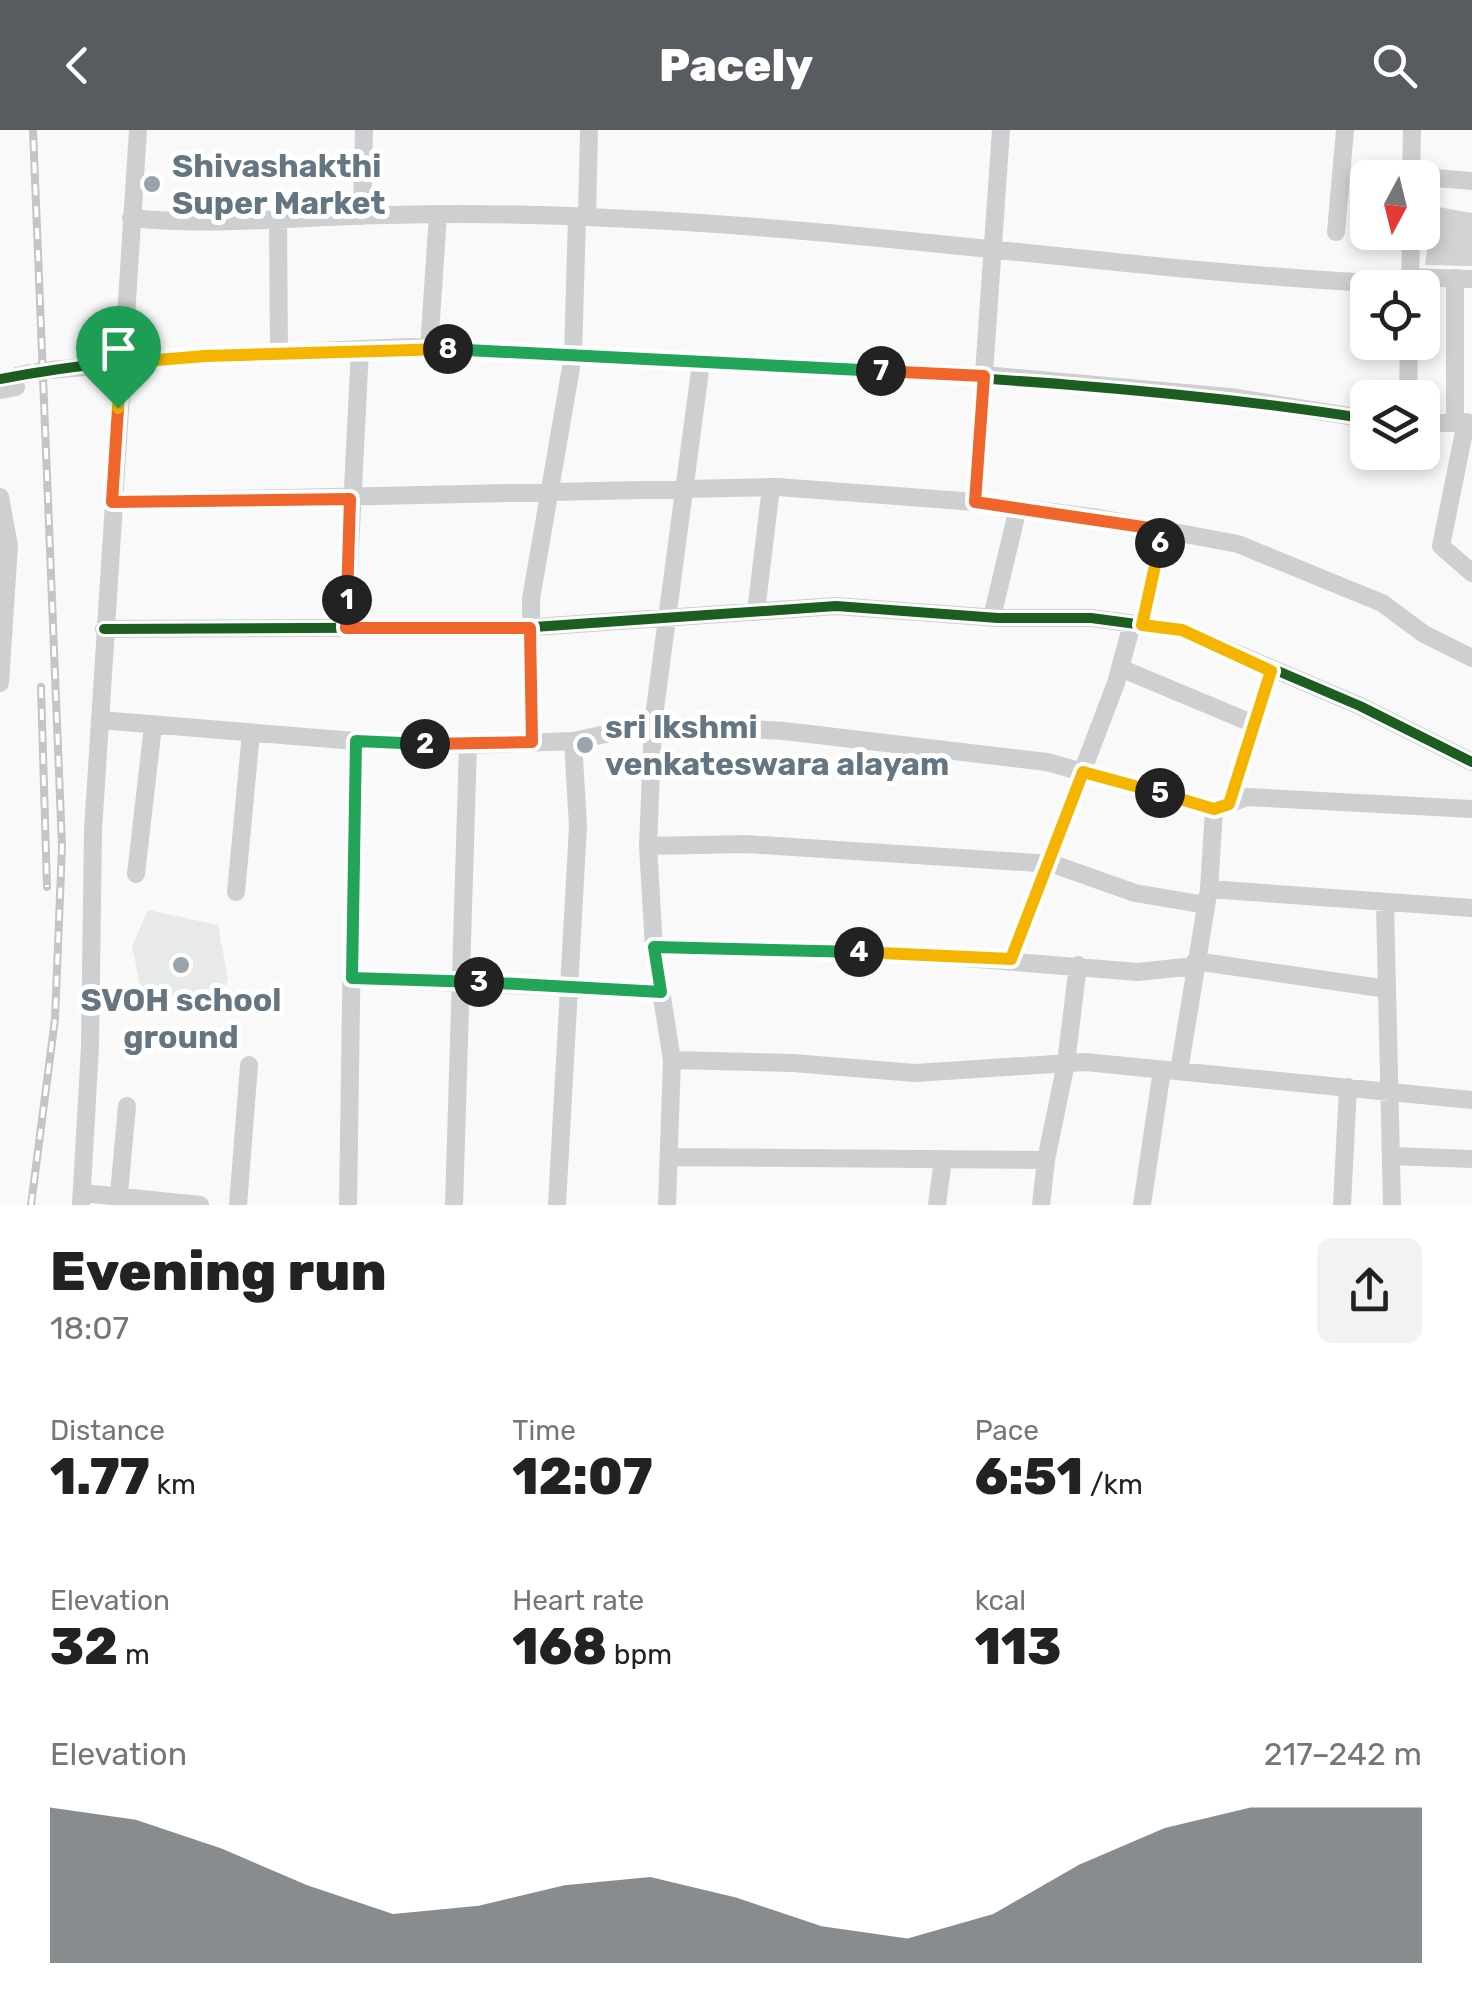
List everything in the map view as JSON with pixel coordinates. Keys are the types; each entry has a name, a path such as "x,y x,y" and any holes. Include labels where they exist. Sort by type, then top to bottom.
{"street":[{"path":"138,130 104,629 82,1199 200,1205"},
{"path":"362,216 364,130"},
{"path":"532,742 530,628 548,494 573,356 590,130"},
{"path":"975,502 1001,130"},
{"path":"1336,232 1345,130"},
{"path":"1411,160 1412,130"},
{"path":"1440,178 1472,181"},
{"path":"429,348 438,215"},
{"path":"132,218 224,224 362,216 582,217 994,248 1254,278 1350,281"},
{"path":"278,221 280,352"},
{"path":"1463,279 1464,423 1441,546 1472,573"},
{"path":"40,377 65,378 86,366 122,363 280,352 429,348 984,376 1230,397 1350,416"},
{"path":"346,628 360,349"},
{"path":"667,1205 672,1060 654,947 648,846 653,724 701,363"},
{"path":"112,502 771,488 975,502 1238,544 1382,604 1424,634 1472,658"},
{"path":"756,612 771,488"},
{"path":"0,498 8,546 0,683"},
{"path":"992,617 1018,508"},
{"path":"1011,959 1138,624 1163,530"},
{"path":"104,629 530,628 836,606 992,617 1091,618 1182,630 1360,706 1472,762"},
{"path":"1120,668 1254,724"},
{"path":"1142,1205 1195,964 1221,806 1271,671"},
{"path":"100,720 356,741 468,745 573,740 653,724 865,739 1046,762 1221,806 1247,797 1472,809"},
{"path":"136,874 153,726"},
{"path":"236,892 251,733"},
{"path":"557,1205 578,826 573,740"},
{"path":"348,1205 356,741"},
{"path":"454,1205 468,745"},
{"path":"648,846 746,844 1048,864 1136,893 1472,908"},
{"path":"1384,903 1392,1205"},
{"path":"654,947 1011,959 1138,972 1195,964 1388,989"},
{"path":"1041,1205 1066,1064 1078,965"},
{"path":"352,978 661,992"},
{"path":"672,1060 915,1073 1066,1064 1472,1100"},
{"path":"238,1205 249,1065"},
{"path":"1342,1205 1348,1087"},
{"path":"118,1201 127,1106"},
{"path":"669,1156 1046,1160"},
{"path":"1392,1156 1472,1160"},
{"path":"938,1205 943,1159"}],"shaded area":[{"name":"SVOH school ground","path":"148,910 218,925 228,980 207,1016 143,999 132,946"}],"building":[{"path":"1440,207 1472,213 1472,266 1425,265 1427,250 1440,250"}],"tunnel":[{"path":"15,376 40,371"}],"railway":[{"path":"31,1205 55,1019 62,847 33,130"},
{"path":"41,687 47,887"}],"cycle path":[{"path":"0,379 176,356 264,351 441,351 1038,382 1203,397 1350,416"},
{"path":"104,629 534,627 836,606 998,618 1091,618 1182,630 1360,706 1472,762"}],"place":[{"name":"Shivashakthi Super Market","path":"152,184"},
{"name":"sri lkshmi venkateswara alayam","path":"585,745"},
{"name":"SVOH school ground","path":"181,965"}],"route":[{"path":"409,347 984,376 975,502 1163,530 1142,625 1182,630 1271,671 1229,804 1214,809 1083,772 1011,959 654,947 661,992 352,978 356,741 468,745 532,742 530,628 346,628 350,499 112,502 118,408 122,363 409,347"}]}
